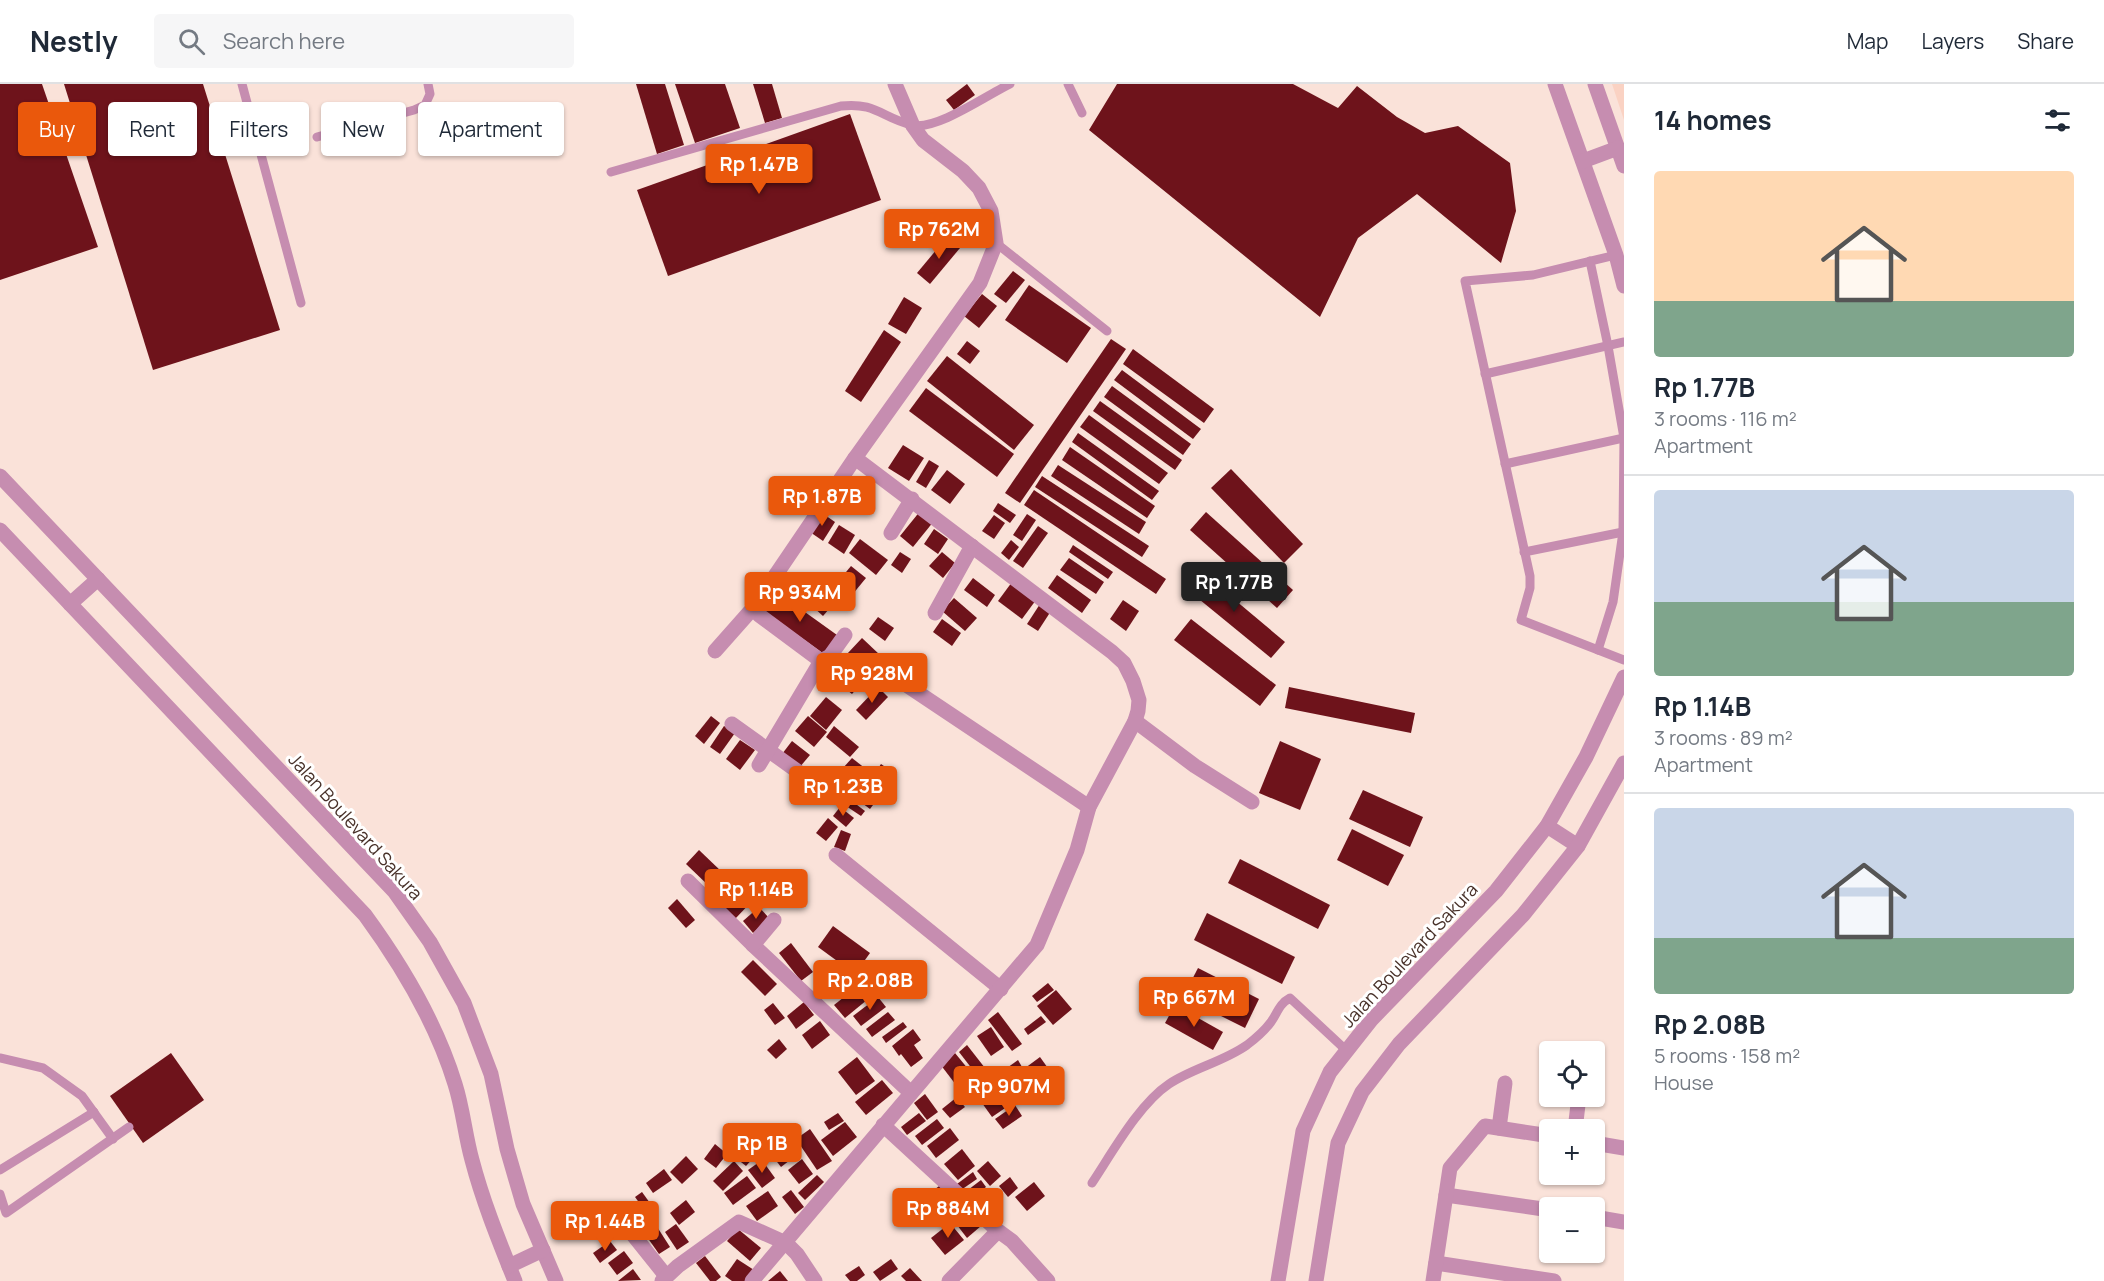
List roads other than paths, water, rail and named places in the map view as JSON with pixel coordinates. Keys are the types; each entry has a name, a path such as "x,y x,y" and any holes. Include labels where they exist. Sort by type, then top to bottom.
{"street":[{"path":"715,651 754,607 855,458 980,283 996,243 991,211 979,188 963,171 923,140 913,126 895,84"},
{"path":"1555,84 1616,255 1624,286"},
{"path":"1595,84 1624,166"},
{"path":"1583,161 1618,148"},
{"path":"752,1281 1037,945 1077,850 1089,807 1135,721 1140,700 1124,663 1112,652 855,458"},
{"name":"Jalan Boulevard Sakura","path":"0,476 394,891 430,942 464,1003 491,1074 507,1149 523,1204 556,1281"},
{"path":"891,533 912,499"},
{"path":"0,530 365,915 399,962 430,1018 456,1084 474,1167 488,1216 512,1274 543,1250"},
{"path":"935,613 972,546"},
{"path":"70,604 98,579"},
{"path":"754,607 759,615 821,661"},
{"path":"759,765 821,661 830,656 846,635"},
{"path":"884,670 1089,807"},
{"name":"Jalan Boulevard Sakura","path":"1278,1281 1303,1131 1330,1072 1371,1020 1496,891 1547,826 1586,757 1624,677"},
{"path":"1135,721 1195,766 1252,802"},
{"path":"732,724 811,781 819,792"},
{"path":"1316,1281 1338,1143 1362,1092 1399,1044 1524,915 1578,846 1624,763"},
{"path":"1547,826 1578,846"},
{"path":"836,855 1001,989"},
{"path":"688,881 911,1093"},
{"path":"753,945 774,920"},
{"path":"1433,1281 1450,1168 1492,1127 1505,1083"},
{"path":"883,1125 997,1230 1012,1241 1048,1281"},
{"path":"1492,1127 1539,1134"},
{"path":"1605,1145 1624,1148"},
{"path":"1446,1195 1539,1208"},
{"path":"1605,1219 1624,1222"},
{"path":"630,1231 664,1279 733,1224 739,1222 786,1243 797,1254 815,1281"},
{"path":"949,1281 997,1230"},
{"path":"1436,1263 1554,1281"}],"lane":[{"path":"242,84 301,303"},
{"path":"317,137 414,110 424,105 430,94 428,84"},
{"path":"610,172 841,106 858,104 867,106 913,126 934,123 1010,84"},
{"path":"1068,84 1082,113"},
{"path":"996,243 1107,331"},
{"path":"1616,255 1533,275 1465,280 1530,576 1530,588 1521,620 1624,660"},
{"path":"1590,261 1624,438 1623,532 1613,602 1598,650"},
{"path":"1485,374 1624,342"},
{"path":"1505,464 1624,438"},
{"path":"1524,552 1623,532"},
{"path":"1092,1183 1152,1099 1167,1085 1247,1045 1270,1024 1281,1003 1290,998 1347,1051"},
{"path":"0,1058 44,1068 82,1096 113,1139"},
{"path":"0,1170 94,1112"},
{"path":"0,1194 3,1215 129,1127"}]}
